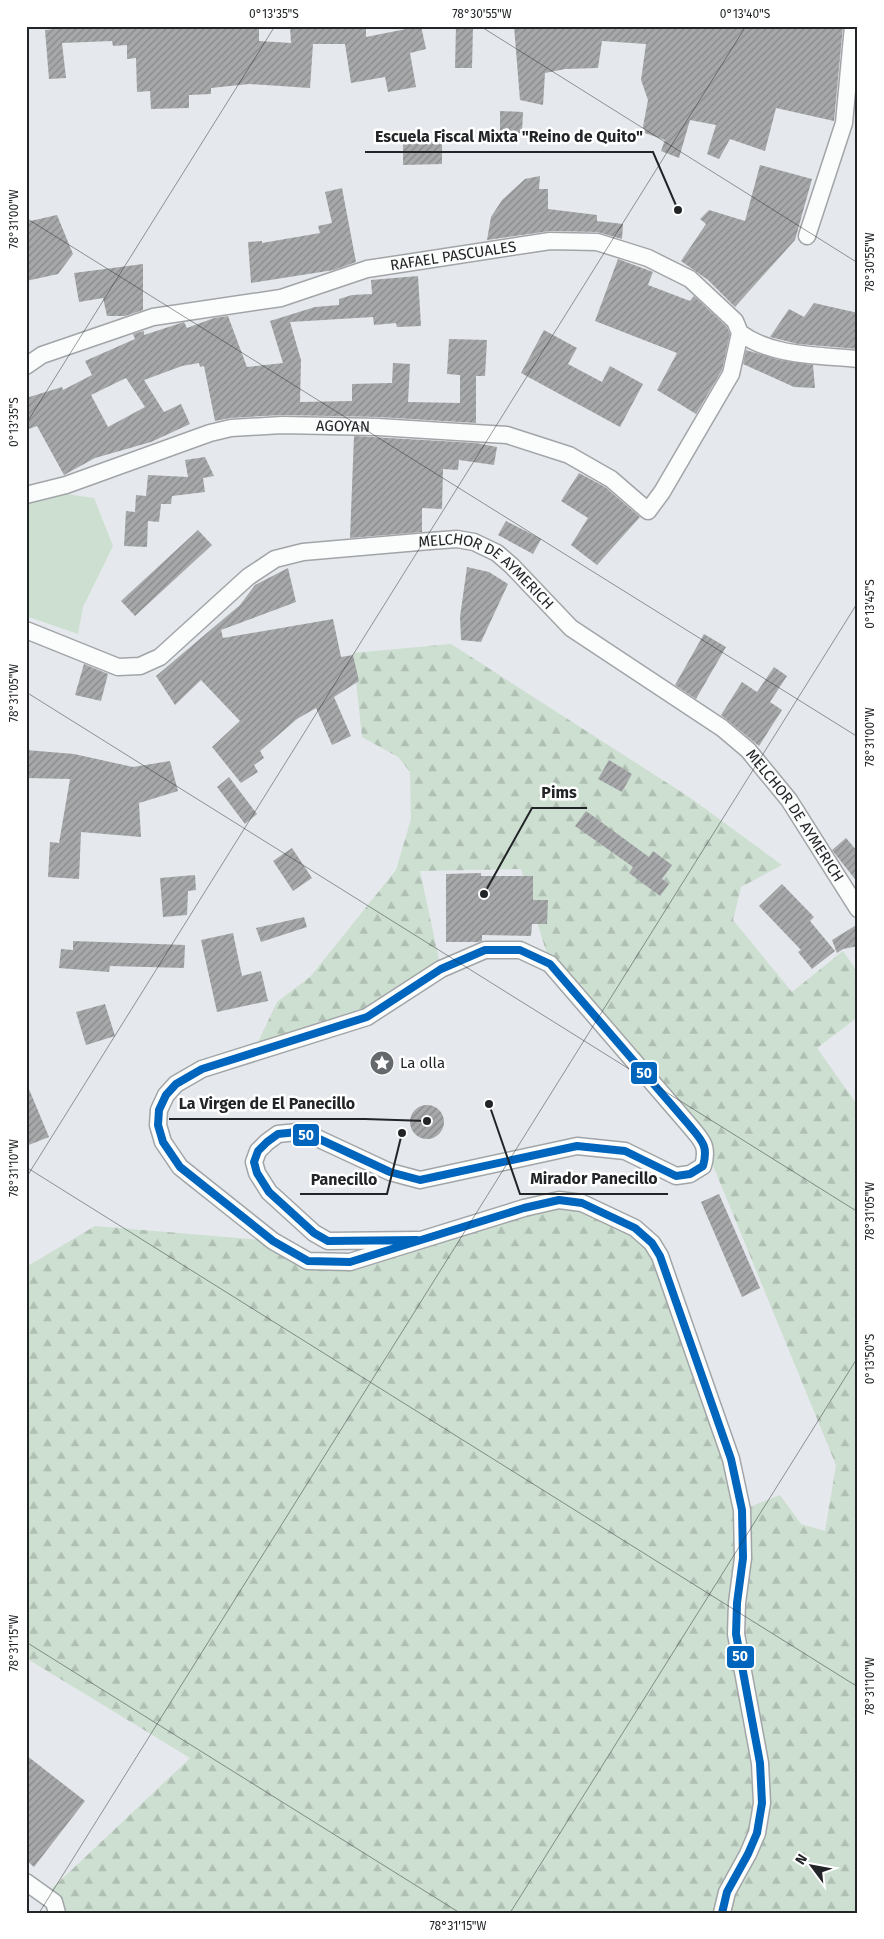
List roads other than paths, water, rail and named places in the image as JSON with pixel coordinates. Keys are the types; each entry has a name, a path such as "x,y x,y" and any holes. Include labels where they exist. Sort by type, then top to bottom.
{"street":[{"path":"807,236 844,123 852,26"},
{"name":"RAFAEL PASCUALES","path":"26,366 42,354 153,317 281,298 368,269 550,241 597,242 648,258 690,279 735,321 740,333 760,344 787,352 858,359"},
{"name":"AGOYAN","path":"26,494 66,485 210,433 231,428 282,425 378,427 507,435 569,456 611,479 648,511 662,492 731,374 740,333"},
{"name":"MELCHOR DE AYMERICH","path":"26,630 118,667 140,666 160,657 248,577 275,559 303,552 430,541 457,539 474,542 497,553 512,566 571,628 727,732 748,750 790,800 858,909"},
{"path":"417,1240 328,1241 314,1233 269,1192 257,1173 254,1162 258,1151 278,1134 297,1132 316,1138 390,1172 420,1180 577,1146 625,1151 676,1176 690,1174 703,1166 706,1156 705,1146 689,1124 550,964 520,950 485,950 441,969 367,1017 202,1070 176,1084 166,1095 158,1110 158,1125 163,1142 180,1167 273,1241 308,1261 350,1262 524,1208 559,1200 582,1203 634,1228 652,1244 660,1256 730,1459 742,1510 744,1558 736,1634 760,1763 762,1803 757,1833 727,1892 722,1913"},
{"path":"26,1882 54,1902 57,1913"}],"place":[{"name":"Escuela Fiscal Mixta \"Reino de Quito\"","path":"678,210"},
{"name":"Pims","path":"484,894"},
{"name":"La olla","path":"382,1063"},
{"name":"Mirador Panecillo","path":"489,1104"},
{"name":"La Virgen de El Panecillo","path":"427,1121"},
{"name":"Panecillo","path":"402,1133"}]}
